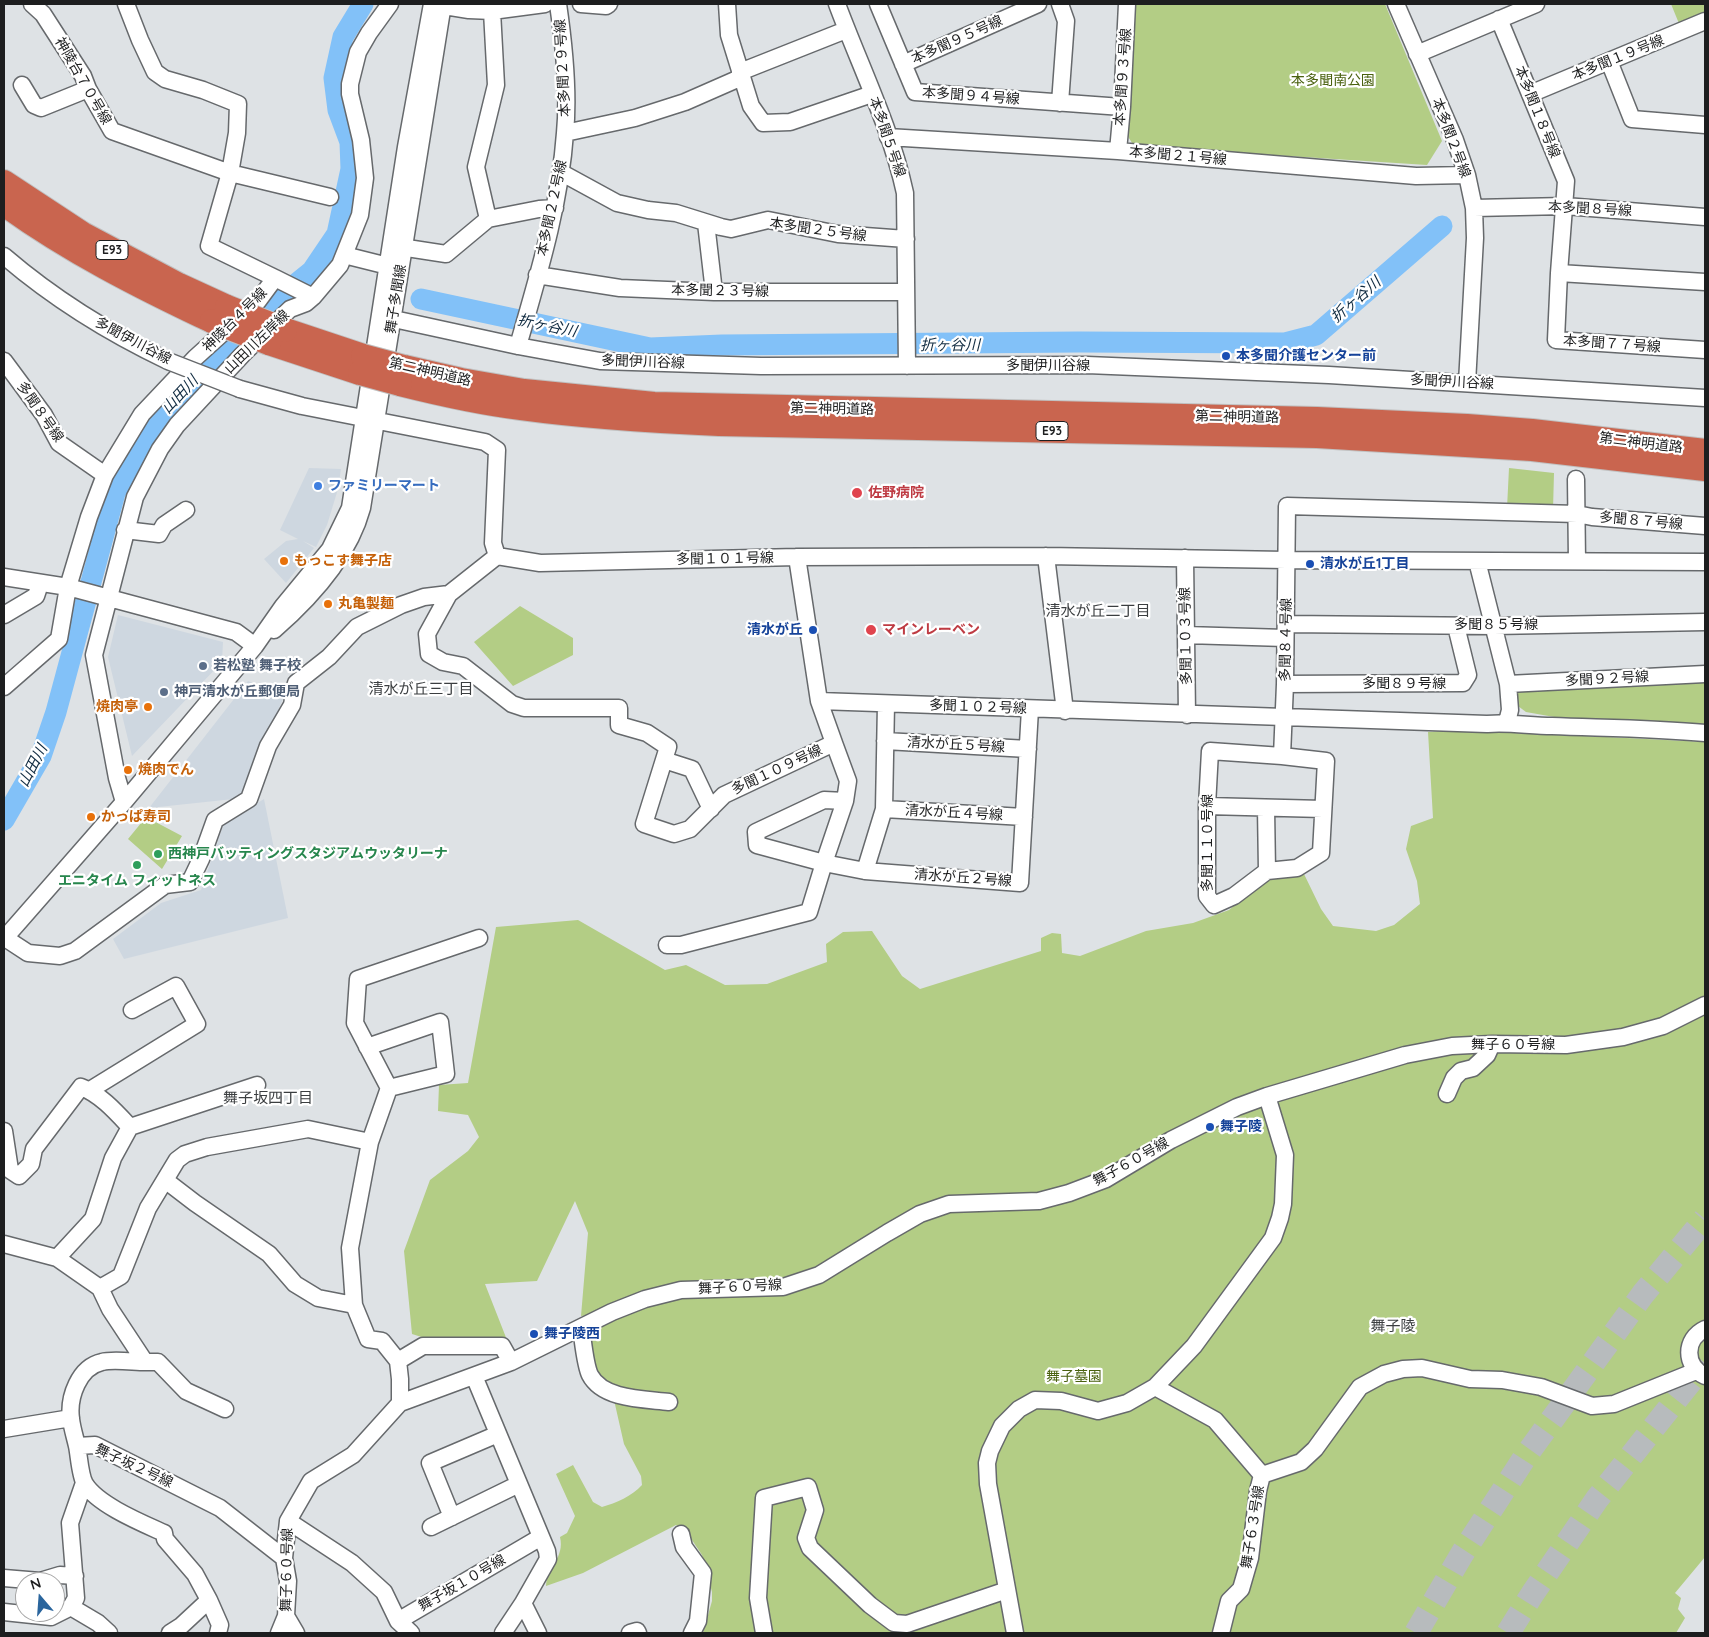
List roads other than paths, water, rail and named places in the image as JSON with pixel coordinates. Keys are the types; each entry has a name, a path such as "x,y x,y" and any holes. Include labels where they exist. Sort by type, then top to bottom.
{"highway":[{"name":"第二神明道路","path":"4,182 83,234 171,281 220,314"},
{"name":"第二神明道路","path":"4,204 76,252 150,291 220,314 277,337 402,376 455,397 520,408 652,421 729,425 1327,436 1532,449 1598,455 1705,469"},
{"name":"第二神明道路","path":"402,376 461,380 524,391 654,404 1346,420 1532,431 1705,451"}],"street":[{"name":"神陵台７０号線","path":"32,4 43,14 83,76 88,89 112,132 230,173 330,197"},
{"name":"神陵台４号線","path":"4,687 59,639 68,587 89,517 105,475 142,414 196,358 258,301 275,278 209,246 230,173 237,133 238,104 202,90 165,79 154,72 126,4"},
{"name":"山田川左岸線","path":"124,802 117,778 94,655 135,497 160,449 177,425 243,354 290,309 313,297 340,265 360,215 365,178 361,140 350,94 350,84 358,52 390,4"},
{"path":"438,4 469,10 492,11 545,4"},
{"name":"舞子多聞線","path":"4,938 124,802 255,646 283,606 330,548 350,508 370,420 387,317 398,246 406,147 438,4"},
{"name":"本多聞２９号線","path":"558,4 568,106 565,133"},
{"path":"581,4 606,6 609,4"},
{"path":"727,4 729,35 751,106 763,123 790,122 872,94"},
{"name":"本多聞５号線","path":"837,4 900,169 906,193 905,292 907,358"},
{"name":"本多聞９４号線","path":"880,4 915,92 1122,107"},
{"name":"本多聞９５号線","path":"903,64 1038,4"},
{"path":"1060,4 1066,21 1060,103"},
{"name":"本多聞９３号線","path":"1118,151 1127,4"},
{"name":"本多聞２号線","path":"1396,4 1455,140 1467,175 1474,208 1475,238 1467,383"},
{"path":"1418,54 1536,4"},
{"path":"488,219 476,167 496,85 492,11"},
{"name":"本多聞１８号線","path":"1499,19 1566,182 1565,206"},
{"name":"本多聞１９号線","path":"1530,94 1705,21"},
{"path":"565,133 644,116 685,102 741,74 846,30"},
{"path":"1609,61 1632,119 1705,125"},
{"path":"22,85 34,105 41,108 88,89"},
{"name":"本多聞２２号線","path":"518,346 555,208 562,173 565,133"},
{"name":"本多聞２１号線","path":"888,137 1118,151 1416,176 1467,175"},
{"name":"本多聞２５号線","path":"562,173 617,203 676,214 731,229 768,220 838,234 906,239"},
{"name":"本多聞８号線","path":"1474,208 1565,206 1705,217"},
{"name":"本多聞７７号線","path":"1565,206 1556,340 1705,350"},
{"path":"398,246 446,254 488,219 539,209 555,208"},
{"path":"706,223 714,292"},
{"name":"舞子多聞線","path":"387,317 388,266 398,246"},
{"path":"344,255 388,266"},
{"name":"多聞伊川谷線","path":"4,256 28,276 69,305 118,335 168,361 240,389 302,406 370,420"},
{"path":"1559,273 1705,282"},
{"name":"本多聞２３号線","path":"537,275 620,288 714,292 905,292"},
{"path":"275,278 313,297"},
{"name":"多聞伊川谷線","path":"387,317 518,346 600,361 761,366 907,358 1329,375 1705,398"},
{"name":"多聞８号線","path":"4,361 44,415 59,443 105,475"},
{"path":"370,420 484,442 497,450 493,543 497,556 449,594 427,634 429,654 443,662 463,666 512,704 524,708 619,708 619,725 647,733 666,753 692,769 711,809"},
{"path":"1576,479 1577,561"},
{"name":"多聞８７号線","path":"1286,560 1287,506 1576,514 1592,517 1705,526"},
{"path":"125,530 159,534 164,525 186,510"},
{"name":"多聞１０１号線","path":"497,556 540,563 797,557 1046,556 1286,560"},
{"path":"1046,556 1065,711"},
{"path":"797,557 819,702"},
{"name":"多聞１０３号線","path":"1185,558 1187,714"},
{"path":"1286,560 1705,562"},
{"name":"多聞８４号線","path":"1284,718 1286,560"},
{"path":"1477,561 1508,684 1510,710 1507,722"},
{"path":"4,577 68,587 236,632 255,646"},
{"path":"4,616 36,596 40,584"},
{"path":"4,938 28,953 60,956 76,951 165,885 190,882 201,859 215,820 249,799 268,746 292,705 296,683 329,657 357,627 401,605 424,597 449,594"},
{"name":"多聞８５号線","path":"1186,635 1456,626 1705,622"},
{"name":"多聞８９号線","path":"1285,684 1463,683 1468,674 1456,626"},
{"name":"多聞９２号線","path":"1508,684 1705,674"},
{"name":"多聞１０２号線","path":"819,702 1284,718"},
{"name":"多聞１０９号線","path":"666,753 644,824 674,834 690,829 724,795 834,743 819,702"},
{"path":"865,871 884,809 886,704"},
{"name":"清水が丘２号線","path":"845,800 824,800 756,832 757,845 824,863 865,871 1020,882 1030,709"},
{"path":"1266,808 1266,871 1297,868 1321,853 1326,761 1282,756 1284,718 1487,724 1507,722 1535,726 1664,729 1705,733"},
{"name":"清水が丘５号線","path":"885,741 1028,749"},
{"path":"667,945 681,945 809,912 845,800 848,780 834,743"},
{"name":"多聞１１０号線","path":"1266,871 1234,896 1214,905 1207,896 1207,806 1210,751 1282,756"},
{"path":"1207,806 1323,810"},
{"name":"清水が丘４号線","path":"884,809 1024,817"},
{"path":"400,1403 398,1361 382,1341 368,1339 354,1305 350,1248 370,1142 389,1088 355,1023 358,979 479,938"},
{"path":"4,1131 10,1170 19,1176 31,1164 34,1150 85,1089 197,1024 176,986 132,1010"},
{"name":"舞子６０号線","path":"279,1633 286,1616 288,1581 284,1558 288,1521 311,1482 353,1455 400,1403 511,1362 612,1312 645,1300 682,1290 782,1287 819,1275 920,1214 949,1204 1039,1201 1070,1193 1106,1179 1171,1140 1237,1107 1267,1096 1405,1054 1452,1046 1492,1044 1566,1045 1623,1037 1663,1026 1705,1005"},
{"path":"367,1047 440,1022 446,1074 389,1088"},
{"path":"1447,1094 1454,1078 1461,1071 1473,1068 1487,1055 1492,1044"},
{"path":"1452,1046 1461,1071"},
{"path":"57,1258 93,1219 113,1158 130,1127 257,1085"},
{"path":"85,1089 114,1110 130,1127"},
{"path":"1015,1633 988,1484 987,1464 990,1451 1002,1426 1020,1409 1035,1400 1060,1401 1098,1411 1127,1403 1154,1387 1194,1346 1273,1238 1280,1218 1283,1204 1285,1155 1267,1096"},
{"path":"100,1288 121,1276 148,1208 177,1160 185,1154 250,1139 308,1129 370,1142"},
{"path":"165,1180 269,1254 295,1284 318,1298 354,1305"},
{"path":"4,1244 57,1258 100,1288 110,1309 145,1362"},
{"path":"581,1328 589,1374 596,1383 616,1395 669,1402"},
{"path":"1154,1387 1214,1420 1262,1475 1301,1462 1314,1449 1360,1387 1384,1374 1403,1369 1422,1368 1470,1379 1502,1380 1541,1386 1592,1406 1614,1404 1701,1373 1692,1365 1689,1350 1695,1336 1705,1330"},
{"path":"398,1361 423,1346 502,1346 511,1362"},
{"path":"77,1446 71,1418 71,1403 76,1386 86,1370 102,1362 158,1362 186,1391 226,1409"},
{"path":"474,1376 541,1536 548,1559 523,1603 502,1633"},
{"path":"4,1429 71,1418"},
{"path":"452,1517 430,1463 498,1434"},
{"name":"舞子坂２号線","path":"84,1483 77,1446 95,1445 220,1508 284,1558"},
{"name":"舞子６３号線","path":"1221,1633 1229,1601 1242,1589 1250,1558 1258,1491 1262,1475"},
{"path":"4,1612 51,1617 71,1607 76,1598 70,1523 84,1483 100,1499 164,1534 165,1539 194,1574 209,1600 220,1624 218,1633"},
{"path":"430,1527 519,1484"},
{"path":"764,1633 758,1598 764,1498 808,1487 815,1510 806,1538 810,1548 870,1604 894,1623 907,1624 1007,1590"},
{"path":"288,1521 358,1568 384,1592 398,1621 411,1633"},
{"path":"681,1534 684,1547 703,1573 698,1621 692,1633"},
{"name":"舞子坂１０号線","path":"398,1621 541,1536"},
{"path":"4,1578 40,1581 60,1575 75,1576"},
{"path":"170,1633 181,1626 209,1600"},
{"path":"523,1603 538,1633"},
{"path":"71,1607 98,1623 109,1633"},
{"path":"286,1616 296,1633"},
{"path":"630,1633 637,1631 638,1633"}],"waterway":[{"name":"山田川","path":"4,820 41,756 56,712 115,493 146,437 170,403 276,300 312,271 337,234 351,169 350,142 338,110 334,78 343,37 363,4"},
{"name":"折ヶ谷川","path":"421,299 650,348 722,345 1079,342 1285,343 1316,335 1442,226"}],"tunnel":[{"path":"1416,1633 1462,1554 1525,1457 1643,1294 1705,1219"},
{"path":"1508,1633 1597,1499 1705,1363"}],"place":[{"name":"本多聞介護センター前","path":"1226,356"},
{"name":"ファミリーマート","path":"318,486"},
{"name":"佐野病院","path":"857,493"},
{"name":"もっこす舞子店","path":"284,561"},
{"name":"清水が丘1丁目","path":"1310,564"},
{"name":"丸亀製麺","path":"328,604"},
{"name":"清水が丘","path":"813,630"},
{"name":"マインレーベン","path":"871,630"},
{"name":"若松塾 舞子校","path":"203,666"},
{"name":"神戸清水が丘郵便局","path":"164,692"},
{"name":"焼肉亭","path":"148,707"},
{"name":"焼肉でん","path":"128,770"},
{"name":"かっぱ寿司","path":"91,817"},
{"name":"西神戸バッティングスタジアムウッタリーナ","path":"158,854"},
{"name":"エニタイム フィットネス","path":"137,865"},
{"name":"舞子陵","path":"1210,1127"},
{"name":"舞子陵西","path":"534,1334"}],"district":[{"name":"清水が丘二丁目","path":"1098,611"},
{"name":"清水が丘三丁目","path":"421,689"},
{"name":"舞子坂四丁目","path":"268,1098"},
{"name":"舞子陵","path":"1393,1326"}],"park label":[{"name":"本多聞南公園","path":"1333,81"},
{"name":"舞子墓園","path":"1074,1377"}]}
